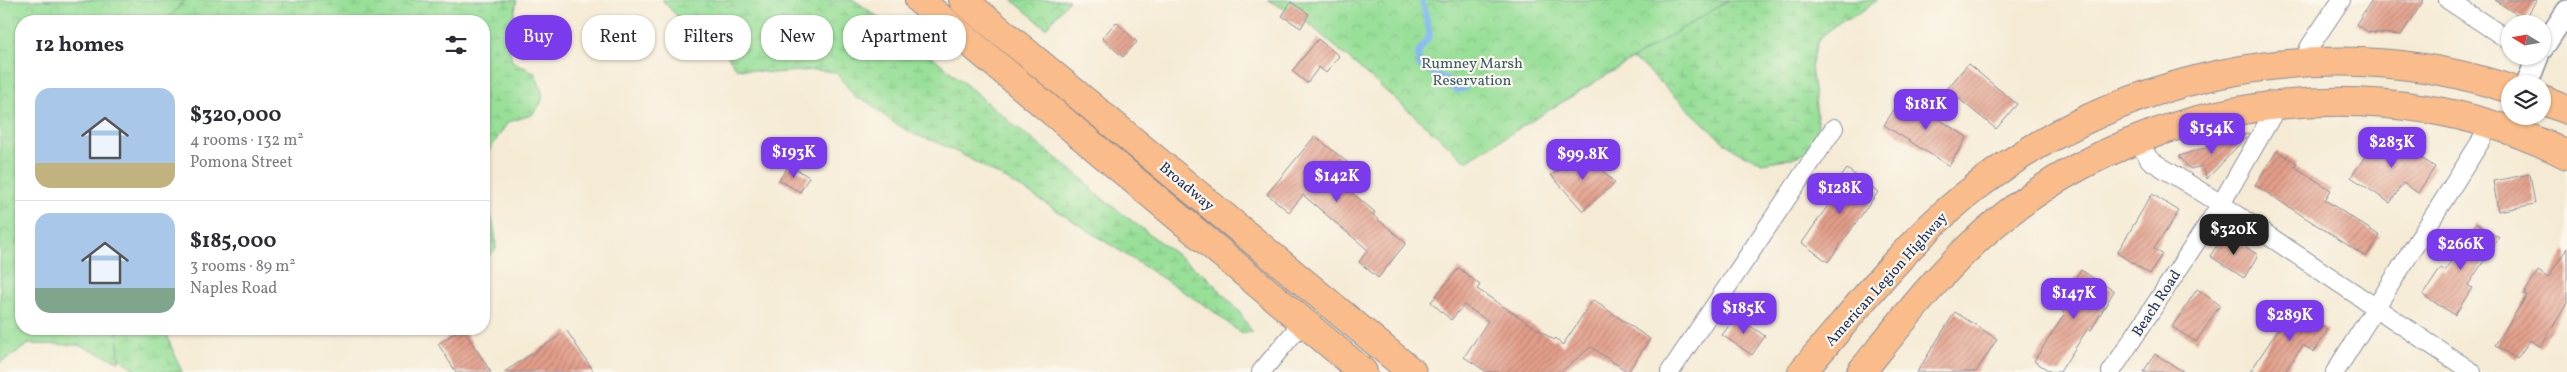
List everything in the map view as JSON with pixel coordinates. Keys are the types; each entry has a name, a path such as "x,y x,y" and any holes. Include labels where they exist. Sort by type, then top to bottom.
{"main road":[{"name":"Broadway","path":"920,0 1160,200 1302,323 1363,372"},
{"name":"Broadway","path":"963,0 1412,372"},
{"name":"American Legion Highway","path":"1802,372 1932,225 1989,177 2034,146 2101,111 2154,91 2230,71 2303,62 2348,62 2412,67 2470,77 2501,86"},
{"path":"1862,372 1931,286 1969,247 1998,221 2072,170 2136,140 2206,118 2278,105 2331,102 2386,104 2440,112 2491,125 2567,155"},
{"path":"2551,104 2567,110"}],"street":[{"path":"2303,62 2310,46 2341,0"},
{"path":"2448,0 2501,35"},
{"path":"2551,35 2567,11"},
{"name":"Beach Road","path":"2111,372 2221,204 2278,105"},
{"path":"2335,372 2491,125"},
{"path":"1670,372 1834,128"},
{"path":"2136,140 2150,160 2221,204 2472,372"},
{"path":"1260,372 1302,323"}],"green space":[{"path":"0,0 185,0 172,15 15,15 15,335 117,335 119,361 78,345 29,344 0,363"},
{"path":"35,0 517,0 514,15 505,15 505,60 512,60 535,73 543,95 541,103 532,115 508,122 490,149 490,15 20,15"},
{"path":"662,0 854,0 875,15 843,15 843,60 937,60 1015,126 1083,179 1095,193 1209,279 1238,310 1252,332 1242,334 1209,308 1028,192 961,154 934,141 915,135 891,121 868,102 856,98 836,72 815,70 771,73 736,68 730,60 751,60 751,15 676,15"},
{"path":"1012,0 1069,0 1046,28"},
{"name":"Rumney Marsh Reservation","path":"1268,0 1729,0 1466,161 1307,22"},
{"path":"1308,0 1878,0 1853,17 1841,20 1818,40 1811,66 1818,123 1816,142 1812,150 1792,158 1763,163 1737,152 1720,139 1641,64 1589,39"},
{"path":"15,19 15,335 167,335 182,372 138,372 103,346 10,341 0,34"},
{"path":"490,214 493,223 496,249 490,254"}],"building":[{"path":"2372,0 2424,0 2401,35 2368,32 2356,24"},
{"path":"2495,0 2537,0 2527,15 2518,15"},
{"path":"1291,2 1309,14 1301,28 1282,16"},
{"path":"1116,22 1137,42 1123,57 1102,38"},
{"path":"1318,39 1339,56 1326,73 1319,67 1307,83 1292,71"},
{"path":"1968,64 2017,104 1996,129 1947,89"},
{"path":"1903,96 1967,137 1949,166 1884,125"},
{"path":"2381,132 2435,167 2418,193 2403,183 2390,203 2351,177"},
{"path":"2250,133 2207,179 2203,166 2190,169 2179,156"},
{"path":"1315,136 1353,167 1340,183 1375,212 1373,215 1406,243 1378,278 1359,262 1368,250 1303,195 1289,212 1267,194"},
{"path":"2277,151 2297,163 2295,167 2331,190 2325,200 2380,236 2366,257 2255,185"},
{"path":"1586,153 1615,183 1583,211 1551,175"},
{"path":"789,165 809,177 800,192 779,180"},
{"path":"1847,169 1878,192 1828,262 1802,243 1831,201 1826,198"},
{"path":"2530,174 2535,204 2498,211 2493,181"},
{"path":"2152,194 2179,211 2154,249 2162,254 2150,274 2117,253"},
{"path":"2476,223 2499,238 2468,285 2472,288 2455,315 2423,295 2441,268 2445,271"},
{"path":"2225,233 2258,255 2244,278 2210,256"},
{"path":"2567,248 2567,303 2541,347 2530,340 2517,359 2495,345 2527,295 2524,294 2538,271 2548,278"},
{"path":"1459,268 1480,285 1477,289 1554,340 1556,338 1562,346 1593,300 1650,339 1628,372 1591,347 1561,372 1487,372 1464,357 1488,321 1464,305 1451,320 1431,302"},
{"path":"2081,270 2114,291 2091,330 2088,328 2060,372 2051,372 2034,361 2065,313 2056,307"},
{"path":"2197,289 2220,305 2196,342 2172,327"},
{"path":"2293,307 2328,330 2314,352 2303,345 2285,372 2250,372"},
{"path":"1955,312 1997,339 1976,372 1917,372"},
{"path":"1736,316 1765,336 1752,355 1722,335"},
{"path":"567,331 594,372 504,372"},
{"path":"452,335 467,335 491,372 456,372 438,344"},
{"path":"2155,354 2184,372 2143,372"}],"waterway":[{"path":"1422,0 1430,35 1418,53 1419,65 1449,81 1451,87 1458,90 1465,88"}]}
